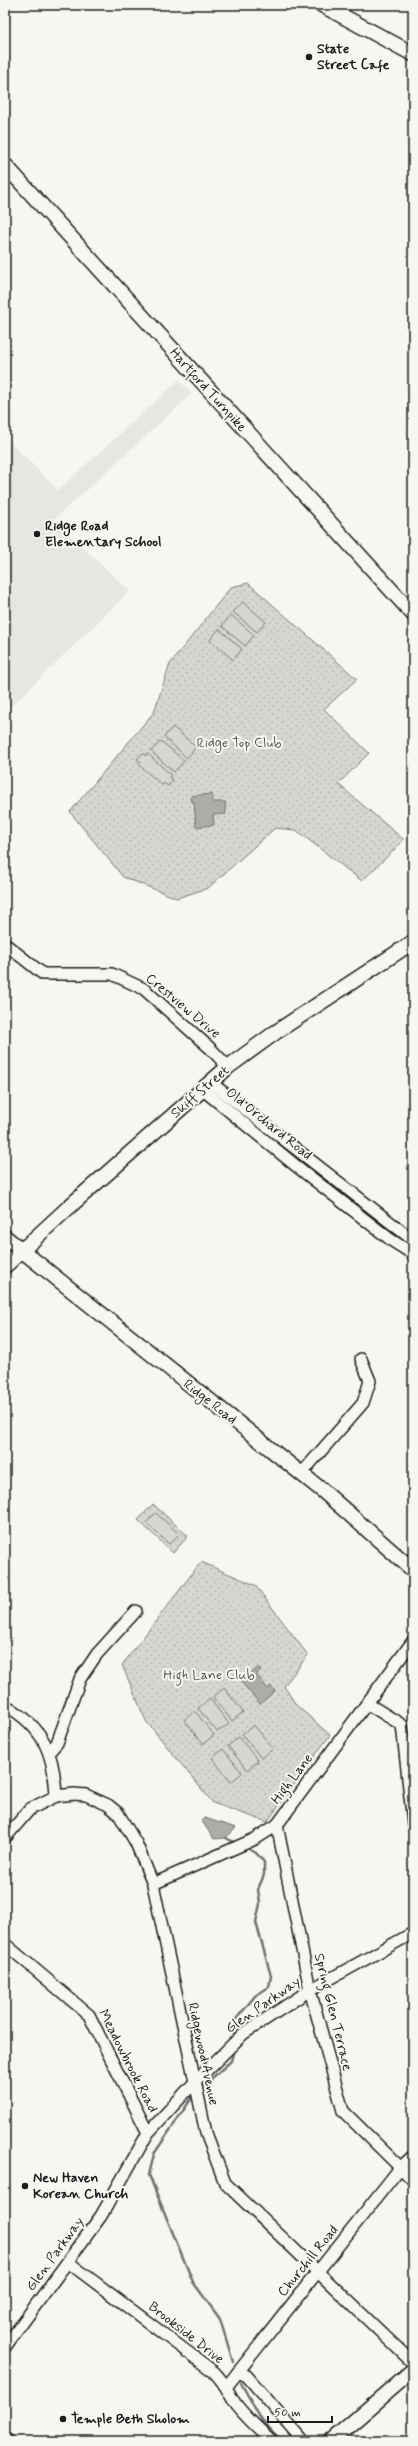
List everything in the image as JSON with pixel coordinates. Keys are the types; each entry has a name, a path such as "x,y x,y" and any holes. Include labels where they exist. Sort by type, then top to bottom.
{"main road":[{"path":"322,5 413,54"},
{"name":"Hartford Turnpike","path":"5,165 413,614"},
{"name":"Skiff Street","path":"5,1266 228,1067 276,1032 413,942"},
{"name":"Ridge Road","path":"5,1237 301,1474 413,1570"},
{"path":"331,2441 413,2370"}],"street":[{"name":"Crestview Drive","path":"5,944 43,974 112,974 144,989 211,1049 228,1067"},
{"name":"Old Orchard Road","path":"206,1086 325,1172 413,1240"},
{"name":"Old Orchard Road","path":"206,1086 317,1181 391,1240 413,1254"},
{"path":"317,1181 325,1172"},
{"path":"301,1474 362,1403 370,1381 361,1359"},
{"path":"50,1751 57,1743 80,1679 104,1646 136,1611"},
{"name":"High Lane","path":"153,1884 255,1839 277,1825 368,1704 413,1641"},
{"path":"368,1704 408,1727 413,1824"},
{"path":"5,1705 34,1726 50,1751 55,1774 56,1796"},
{"name":"Ridgewood Avenue","path":"5,1838 30,1809 56,1796 74,1794 86,1795 108,1805 118,1814 136,1842 153,1884 206,2134 225,2183 318,2274 413,2363"},
{"name":"Spring Glen Terrace","path":"277,1825 310,1990 343,2111 413,2180"},
{"name":"Glen Parkway","path":"5,2347 101,2216 148,2133 194,2083 243,2034 310,1990 413,1933"},
{"name":"Meadowbrook Road","path":"5,1944 89,2014 148,2133"},
{"name":"Churchill Road","path":"227,2386 318,2274 400,2168 413,2156"},
{"name":"Brookside Drive","path":"68,2262 214,2372 227,2386 235,2403 254,2425 272,2441"},
{"name":"Brookside Drive","path":"238,2372 247,2376 303,2441"}],"shaded area":[{"name":"Ridge Road Elementary School","path":"179,380 192,394 53,520 130,591 5,712 5,437 58,490"},
{"path":"212,794 213,802 225,802 226,814 213,815 214,825 196,827 194,802 192,802 191,796"},
{"path":"259,1667 261,1670 256,1674 268,1689 271,1686 275,1691 260,1704 241,1682"},
{"path":"205,1818 236,1828 226,1838 214,1839 201,1820"}],"green space":[{"name":"Ridge Top Club","path":"248,583 357,679 324,709 369,753 338,784 404,840 362,881 296,830 275,828 208,888 177,898 123,877 70,812 154,712 170,664 231,587"},
{"path":"243,602 266,622 257,632 233,612"},
{"path":"231,615 254,635 245,646 222,626"},
{"path":"219,629 242,649 233,660 210,640"},
{"path":"173,727 196,747 187,758 164,737"},
{"path":"161,741 184,761 174,772 151,751"},
{"path":"143,753 146,756 148,754 171,775 169,777 173,780 168,786 164,783 162,785 139,765 141,762 137,759"},
{"path":"153,1504 188,1536 173,1553 138,1520"},
{"path":"156,1513 179,1534 169,1544 146,1523"},
{"name":"High Lane Club","path":"201,1562 255,1585 308,1655 284,1686 296,1705 330,1735 267,1822 213,1803 146,1721 122,1665"},
{"path":"224,1688 243,1712 232,1721 213,1697"},
{"path":"210,1699 229,1724 217,1732 198,1708"},
{"path":"195,1711 214,1735 203,1744 184,1720"},
{"path":"254,1725 273,1749 261,1758 242,1734"},
{"path":"239,1737 258,1761 247,1770 228,1746"},
{"path":"223,1749 242,1773 231,1782 212,1758"}],"waterway":[{"path":"226,1838 234,1842"},
{"path":"234,2038 233,2023 255,1996 269,1987 271,1976 256,1922 260,1904 258,1889 264,1875 264,1862 256,1853 249,1849"},
{"path":"202,2087 231,2061 234,2049"},
{"path":"193,2096 154,2154 149,2175 193,2282 220,2319 233,2362"},
{"path":"241,2383 262,2421 282,2441"}],"place":[{"name":"State Street Cafe","path":"309,57"},
{"name":"Ridge Road Elementary School","path":"37,534"},
{"name":"New Haven Korean Church","path":"25,2186"},
{"name":"Temple Beth Sholom","path":"63,2419"}]}
